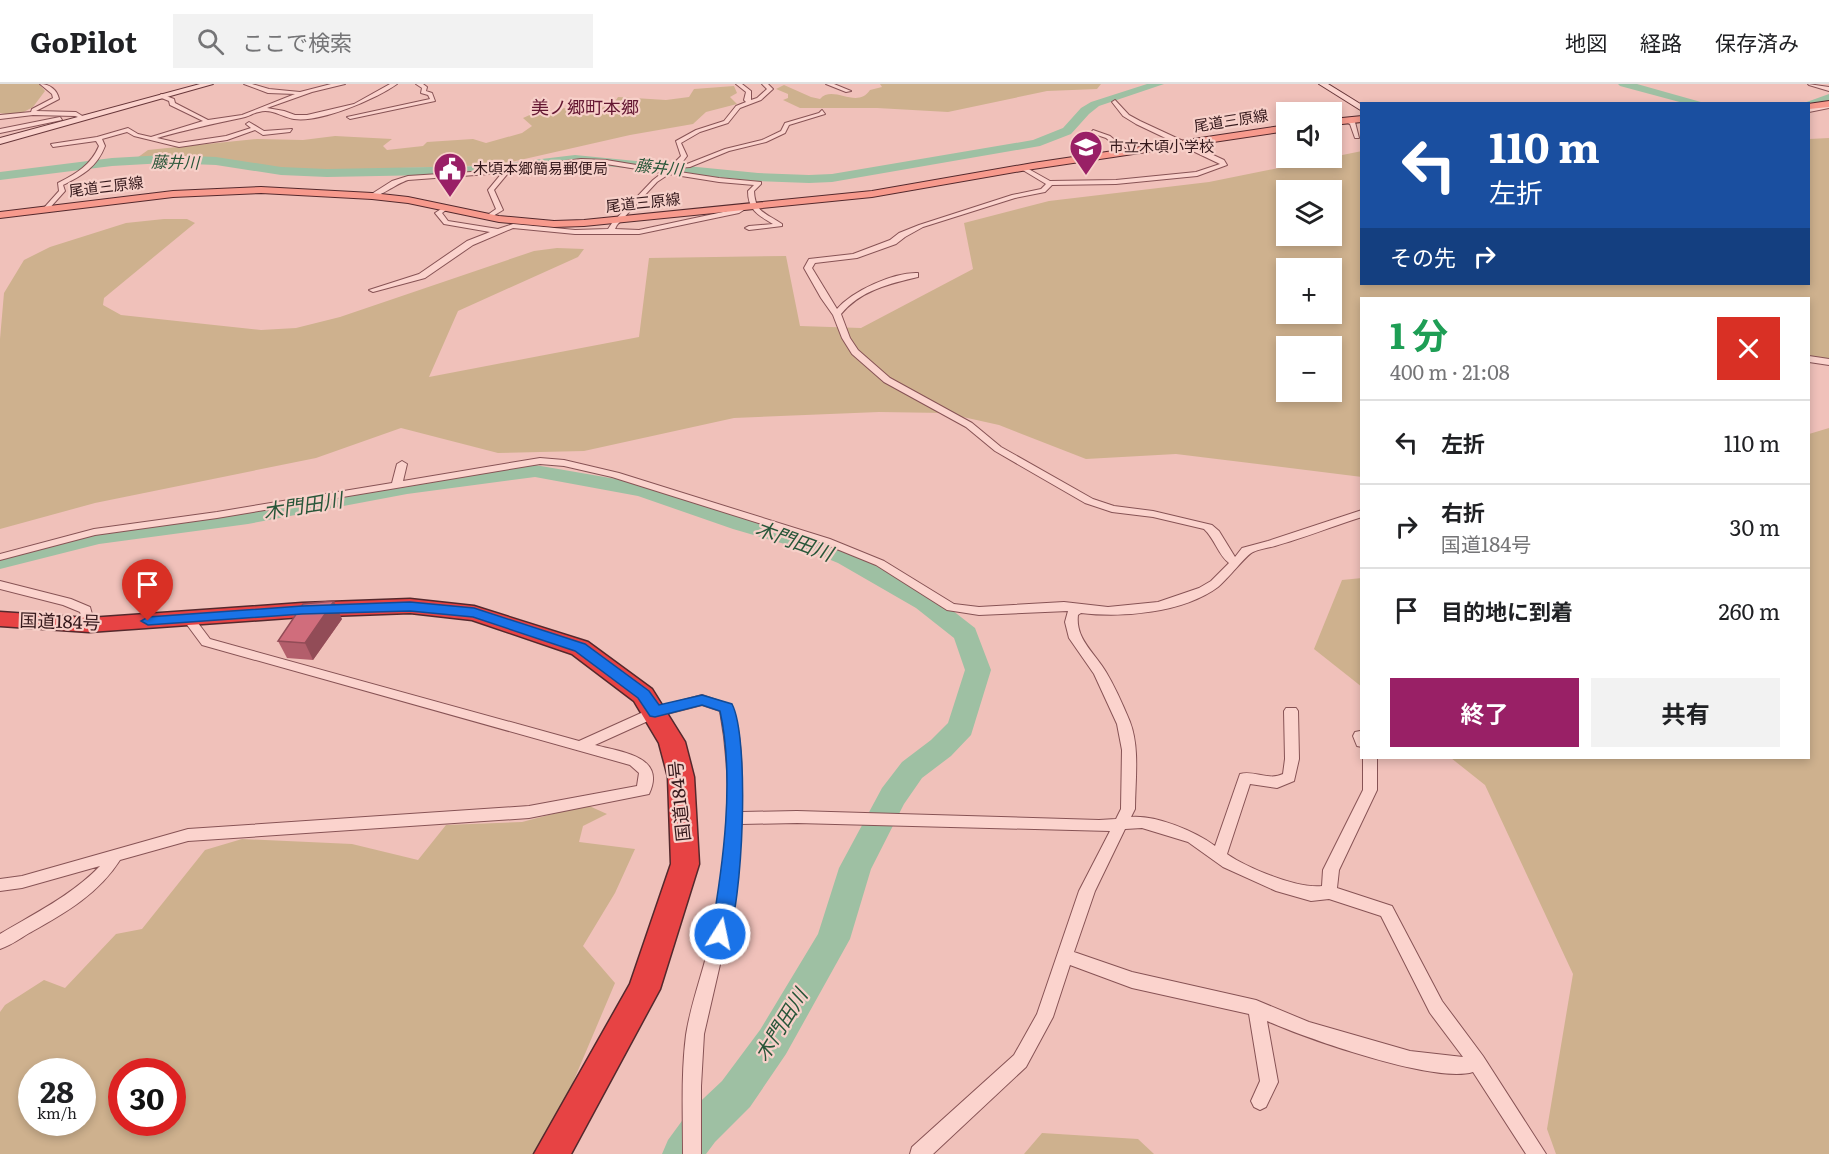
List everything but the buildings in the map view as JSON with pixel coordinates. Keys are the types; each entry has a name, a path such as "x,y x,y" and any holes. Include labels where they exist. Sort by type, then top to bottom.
{"highway":[{"name":"国道184号","path":"0,620 89,625 302,610 410,606 474,613 580,648 644,695 672,742 681,777 685,864 644,989 552,1154"}],"main road":[{"path":"1810,108 1827,105"},
{"path":"1342,121 1360,119"},
{"name":"尾道三原線","path":"0,215 129,199 261,190 372,196 488,217 554,224 614,226 749,207 872,194 1023,168 1276,130"}],"street":[{"path":"33,113 34,110 56,99 55,93 43,84"},
{"path":"0,141 80,117 209,84"},
{"path":"247,84 268,91 299,93"},
{"path":"154,137 207,122 239,116 275,105 299,93 342,84"},
{"path":"388,84 395,84"},
{"path":"260,109 294,117 307,117 356,105 395,84"},
{"path":"350,117 434,100 430,94 423,92 426,88 419,84"},
{"path":"739,84 749,92 747,100 750,102"},
{"path":"549,235 603,233 614,226 655,181 676,166 684,156 678,142 699,131 726,122 733,111 759,99 770,89 765,84"},
{"path":"829,84 848,91"},
{"path":"1323,84 1360,108"},
{"path":"1811,84 1829,88"},
{"path":"161,96 172,100 172,104 207,122"},
{"path":"1023,168 1049,183 1116,182 1197,174 1224,165 1222,161 1131,118 1115,102"},
{"path":"676,166 688,166 727,150 764,141 783,132 787,124 816,117 822,112"},
{"path":"0,117 33,113 80,117"},
{"path":"239,116 238,120 246,121 263,133 290,130"},
{"path":"0,131 80,117"},
{"path":"1346,120 1353,123 1357,137"},
{"path":"53,145 98,139 128,130 136,135 183,145 227,138 255,128"},
{"path":"1093,132 1108,137 1127,153"},
{"path":"45,210 62,191 60,184 75,177 97,159 102,146 98,139"},
{"path":"372,196 394,182 408,177 507,171 581,161 606,162 759,183 751,191 749,207 780,225 749,228"},
{"path":"488,217 500,210 491,190 507,171"},
{"path":"1049,183 1043,191 1014,196 921,226 893,242 854,256 812,261 808,268 819,284 824,298 837,314 846,338 855,351 887,380 969,425 998,449 1089,501 1112,510 1153,514 1208,526 1215,533 1230,559 1237,562"},
{"path":"446,208 438,213 446,223 483,230 503,229"},
{"path":"374,290 422,276 470,243 513,226 575,232 614,226"},
{"path":"837,314 844,304 864,290 915,275"},
{"path":"1810,359 1829,362"},
{"path":"0,556 94,532 217,515 540,461 564,463 615,475 826,541 880,563 951,607 978,610 1064,606 1112,612 1179,602 1206,590 1237,562 1246,550 1271,544 1360,514"},
{"path":"397,484 402,464"},
{"path":"0,585 67,602 87,610 89,625"},
{"path":"920,1154 1020,1061 1044,1017 1087,891 1128,809 1129,750 1124,724 1100,674 1075,638 1071,622 1072,614 1078,609"},
{"path":"0,885 22,882 189,835 529,812 644,790 646,771 635,761 206,642 188,618"},
{"path":"580,746 655,712 702,700 726,708 733,736 733,818 729,883 720,934 697,1020 692,1086 692,1154"},
{"path":"1219,856 1245,778 1277,783 1289,777 1292,759 1291,711"},
{"path":"1329,892 1331,870 1370,790 1370,759"},
{"path":"733,818 894,822 1122,824 1142,822 1193,838 1228,863 1281,886 1311,894 1329,892 1386,911 1436,1007 1477,1062 1537,1154"},
{"path":"0,942 72,899 107,871 115,856"},
{"path":"1066,956 1132,980 1256,1008 1306,1030 1410,1059 1464,1066 1477,1062"},
{"path":"1256,1008 1269,1082 1260,1101"}],"shaded area":[{"path":"0,84 39,84 45,91 33,107 20,114 12,115 0,113"},
{"path":"880,84 1101,84 1097,89 1047,91 948,112 877,108 800,108 783,100 788,98 788,94 776,89 784,85 820,99 831,94 859,98 865,96 870,90 882,87"},
{"path":"734,86 737,93 730,97 737,104 706,112 693,124 630,135 498,165 368,169 315,175 271,172 182,157 134,160 148,150 257,139 303,140 335,136 392,139 383,146 387,150 423,146 427,142 473,139 486,143 522,133 532,126 523,118 534,113 578,106 594,109 612,106 618,97 666,100 689,97 694,89"},
{"path":"1829,138 1829,359 1810,357 1810,297 1360,297 1360,477 1176,454 1086,459 999,425 945,413 879,412 734,418 584,451 498,453 401,428 316,458 95,503 0,529 0,339 4,293 24,260 50,247 126,223 187,219 195,223 104,298 103,305 121,315 261,330 296,328 340,317 534,251 557,248 584,249 578,257 458,311 429,377 639,337 649,258 786,256 800,326 861,328 973,269 964,223 1049,201 1209,182 1278,168 1342,168 1342,155 1360,151 1360,285 1810,285 1810,139"},
{"path":"1829,428 1829,1154 1556,1154 1547,1129 1573,974 1485,785 1452,759 1810,759 1810,434"},
{"path":"1360,578 1360,685 1314,649 1342,580"},
{"path":"587,805 607,814 583,826 579,842 635,849 615,893 583,946 615,983 568,1094 533,1154 0,1154 0,1012 5,1005 44,980 65,988 116,934 142,929 205,850 242,839 352,844 418,860 446,825 522,822"},
{"path":"1042,1133 1138,1139 1154,1154 1024,1154"}],"waterway":[{"name":"藤井川","path":"0,176 112,162 165,159 216,161 281,171 327,173 483,170 575,159 758,177 832,178 1036,143 1067,131 1085,111 1095,104 1158,84"},
{"name":"藤井川","path":"1624,84 1695,102"},
{"name":"藤井川","path":"1810,103 1829,97"},
{"name":"木門田川","path":"0,562 98,537 248,517 407,487 535,471 643,490 741,524 817,546 846,558 925,602 966,634 978,670 961,728 941,748 912,770 893,796 855,868 833,939 773,1042 736,1094 701,1128 682,1154"}],"place":[{"name":"市立木頃小学校","path":"1086,176"},
{"name":"木頃本郷簡易郵便局","path":"450,198"}],"district":[{"name":"美ノ郷町本郷","path":"585,108"}],"route":[{"path":"148,621 302,610 410,606 474,613 580,648 644,695 655,712 702,700 726,708 733,736 733,818 729,883 720,934"}]}
